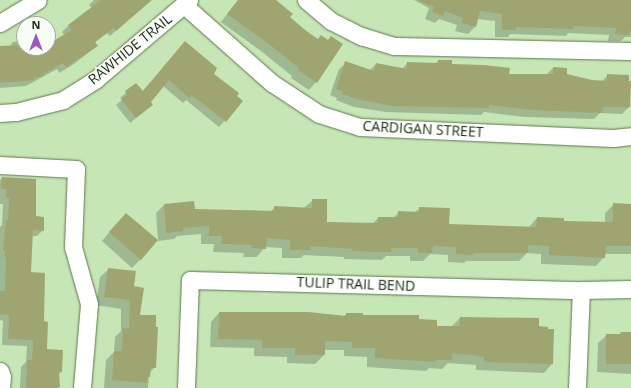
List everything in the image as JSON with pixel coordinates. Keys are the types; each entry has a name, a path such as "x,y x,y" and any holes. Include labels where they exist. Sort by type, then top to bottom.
{"street":[{"path":"0,24 38,0"},
{"path":"306,0 331,21 361,36 394,46 631,51"},
{"name":"RAWHIDE TRAIL","path":"0,113 16,112 63,100 96,79 187,2"},
{"name":"CARDIGAN STREET","path":"187,2 272,83 319,114 360,127 612,138 631,136"},
{"path":"0,165 76,169 73,247 89,304 82,388"},
{"name":"TULIP TRAIL BEND","path":"186,388 190,280 581,290 631,289"},
{"path":"577,388 581,290"},
{"path":"0,371 2,377 1,388"}],"building":[{"path":"101,0 152,0 116,31 114,28 95,42 98,46 66,67 63,63 43,74 44,76 33,78 34,80 0,83 0,46 16,45 16,56 56,56 56,39 72,30 68,25"},
{"path":"238,0 276,0 293,14 290,17 318,39 321,35 328,40 331,36 343,44 317,83 298,70 299,68 269,44 227,14"},
{"path":"418,0 631,0 631,30 629,35 615,34 616,28 574,26 574,29 516,27 516,30 502,30 502,14 480,11 476,27 462,23 463,18 445,11 443,16 432,12 434,7"},
{"path":"185,41 217,68 214,74 239,93 237,96 243,101 226,122 192,95 189,98 169,80 151,102 153,105 136,118 121,99 127,95 125,91 136,83 143,91"},
{"path":"438,60 452,60 452,64 484,65 510,68 509,74 553,74 553,67 567,68 567,74 592,80 607,81 607,74 629,75 629,81 631,81 630,107 603,107 602,113 532,110 489,105 489,108 393,106 361,100 342,94 343,91 336,89 345,61 374,71 376,63 407,69 407,62 438,63"},
{"path":"2,177 36,179 36,216 44,217 44,231 33,230 31,272 45,273 44,321 48,322 47,349 63,350 62,372 59,372 60,387 57,388 26,388 27,360 32,360 33,340 8,339 9,315 0,314 0,291 5,291 6,258 5,250 3,250 6,220 8,220 9,198 6,198 6,189 1,189"},
{"path":"312,199 327,199 327,222 378,223 378,217 398,217 398,211 419,212 419,207 450,208 449,224 536,227 537,217 564,218 564,221 613,222 613,203 631,204 631,246 606,246 605,258 549,255 549,246 528,245 528,253 473,253 473,255 456,254 456,247 433,246 432,253 418,253 418,248 391,248 391,252 377,252 352,251 352,249 310,246 310,250 290,250 290,240 267,238 266,249 251,248 252,245 221,244 222,236 209,236 209,226 183,228 183,231 166,233 164,204 194,201 195,209 274,211 274,206 312,208"},
{"path":"126,213 158,240 141,260 109,232"},
{"path":"108,268 136,271 134,286 144,288 140,315 156,315 156,327 158,327 156,368 151,368 150,377 148,377 147,383 112,380 114,351 122,351 123,328 129,328 130,300 104,297"},
{"path":"219,312 308,312 346,316 346,313 363,313 363,315 419,315 419,319 437,320 437,326 460,326 460,317 539,318 539,326 554,329 553,364 484,362 484,357 452,354 452,360 436,360 436,362 375,358 375,348 352,348 352,342 325,341 325,355 295,355 295,348 262,348 262,340 218,339"},
{"path":"621,332 631,332 631,364 606,364 606,334 620,334"}]}
